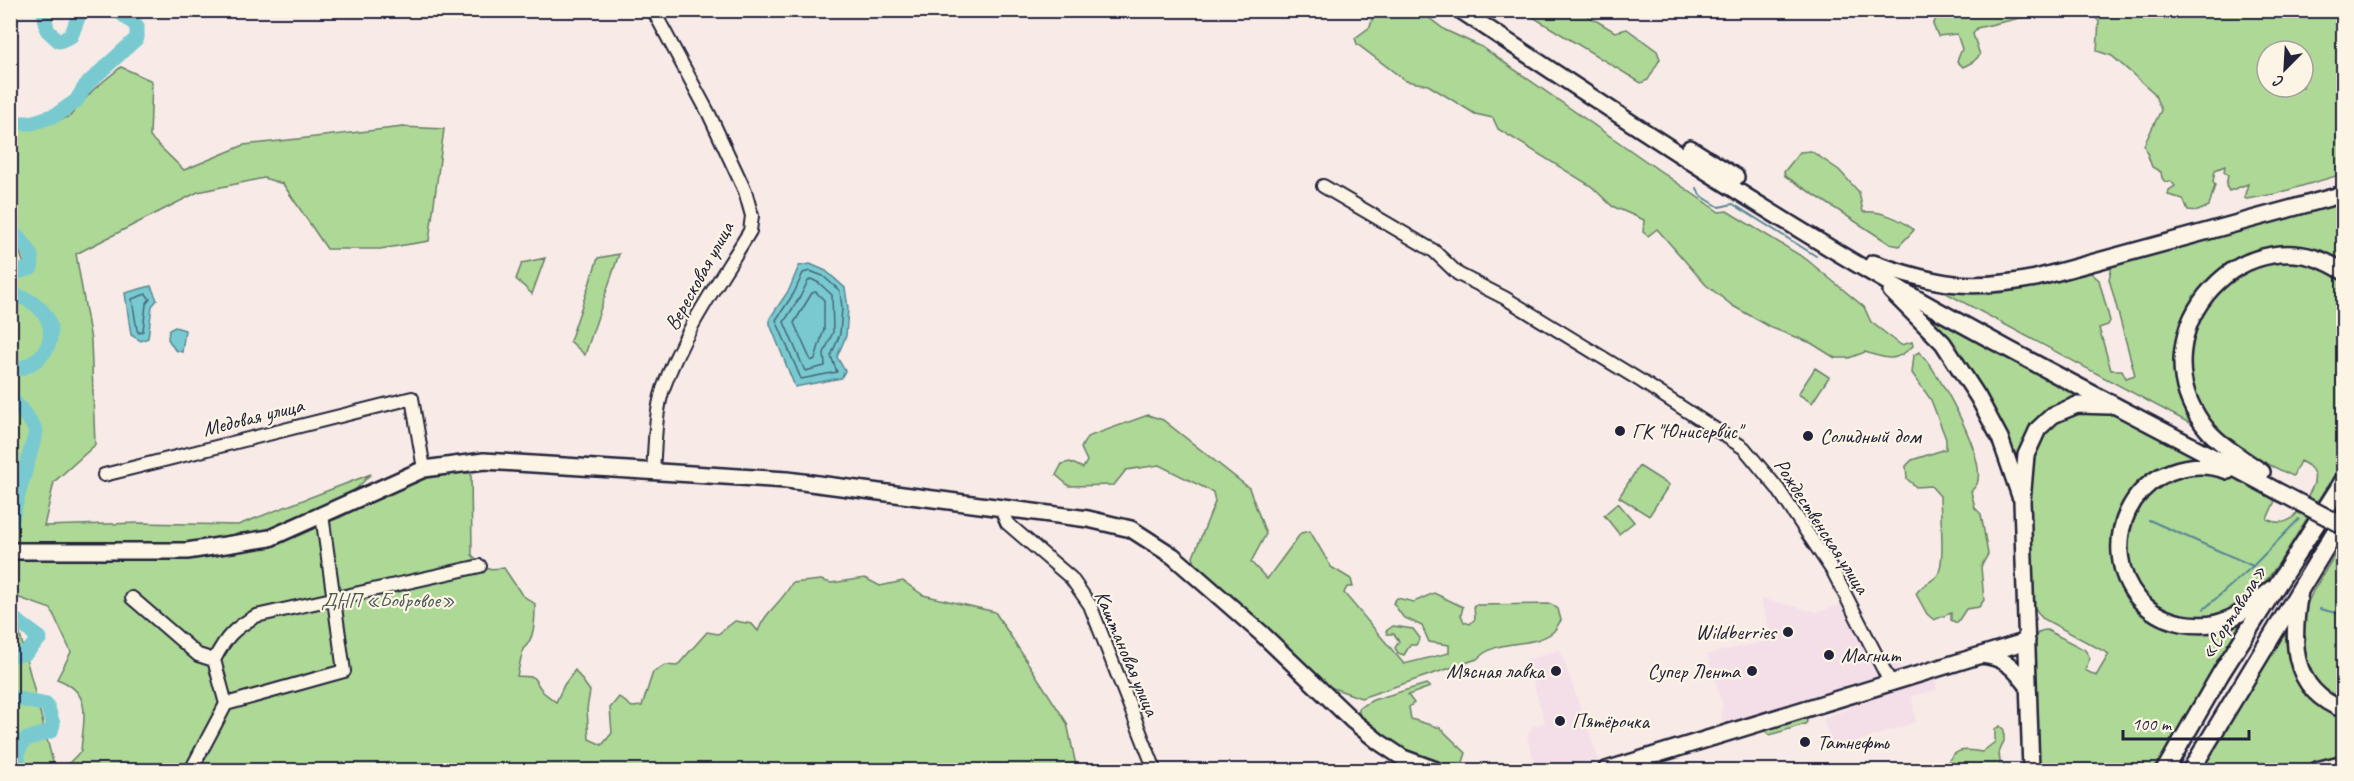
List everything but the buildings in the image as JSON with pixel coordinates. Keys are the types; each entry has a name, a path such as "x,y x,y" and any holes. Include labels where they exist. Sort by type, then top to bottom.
{"highway":[{"name":"«Сортавала»","path":"2165,771 2221,673 2343,480"},
{"path":"2191,771 2343,516"}],"main road":[{"path":"1460,10 1706,171 1872,267 2283,489 2343,526"},
{"path":"1471,10 1954,320 2118,407 2259,476"},
{"path":"1872,267 1946,284 1977,286 2005,284 2036,278 2343,194"},
{"path":"2259,476 2216,439 2191,404 2182,368 2184,343 2190,321 2201,299 2216,282 2235,267 2256,259 2283,254 2307,256 2334,265 2343,272"},
{"path":"1872,267 1949,352 1978,397 2000,438 2022,501"},
{"path":"2031,771 2022,501 2026,455 2038,429 2054,415 2077,405 2098,404 2118,407"},
{"path":"14,551 187,551 270,538 424,469 484,461 787,480 1088,519 1131,529 1173,556 1261,633 1344,713 1379,742 1403,758 1436,771"},
{"path":"2259,476 2216,467 2193,466 2169,472 2150,482 2134,500 2123,520 2119,541 2120,560 2127,582 2138,598 2154,612 2173,621 2196,626 2217,623 2240,614 2276,585"},
{"path":"2283,489 2343,516"},
{"path":"2301,586 2294,627 2296,654 2302,673 2316,693 2343,710"},
{"path":"1997,649 2010,637 2025,614"},
{"path":"1606,771 2026,640"},
{"path":"1978,654 1991,656 2012,665 2028,686"},
{"path":"2317,771 2343,763"}],"street":[{"name":"Вересковая улица","path":"653,10 709,114 745,190 752,216 750,231 689,330 663,390 655,437 653,472"},
{"name":"Рождественская улица","path":"1323,186 1434,251 1458,274 1514,304 1724,433 1744,448 1757,461 1827,563 1890,682"},
{"name":"Медовая улица","path":"104,475 412,398 424,469"},
{"name":"Каштановая улица","path":"1001,509 1007,523 1071,578 1090,605 1155,771"},
{"path":"226,704 344,670 322,515"},
{"path":"191,771 226,704 214,660 224,640 235,627 255,616 480,566"},
{"path":"132,598 198,655 214,660"}],"shaded area":[{"path":"1760,598 1817,612 1843,604 1875,662 1897,655 1902,673 1725,730 1720,712 1723,707 1707,654 1772,640"},
{"path":"1560,649 1599,761 1535,766 1527,737 1533,726 1545,722 1526,660"},
{"path":"1935,676 1937,690 1912,696 1916,722 1833,750 1823,719 1847,709 1860,699"}],"green space":[{"path":"1940,10 2343,11 2343,174 2275,194 2247,199 2244,198 2248,184 2229,191 2226,186 2228,175 2224,172 2225,166 2215,170 2213,182 2215,185 2209,206 2198,211 2188,210 2183,199 2168,195 2169,190 2175,186 2171,181 2165,182 2161,172 2152,167 2144,145 2161,110 2154,93 2112,56 2097,51 2099,21 2087,12 2020,18 1977,28 1973,34 1980,55 1963,67 1957,61 1962,49 1957,34 1938,36 1933,25"},
{"path":"1359,11 1420,11 1445,30 1482,47 1719,212 1727,211 1806,259 1864,307 1871,322 1901,345 1912,342 1913,346 1901,355 1890,358 1865,352 1849,358 1835,358 1811,343 1772,328 1733,306 1706,285 1657,229 1648,236 1643,232 1644,220 1612,206 1591,186 1498,129 1493,118 1475,114 1428,85 1406,81 1357,44 1355,38 1370,27 1373,17"},
{"path":"1523,11 1580,11 1615,32 1627,29 1657,51 1660,59 1648,80 1641,83"},
{"path":"121,67 152,81 150,137 184,170 244,145 403,127 444,129 429,241 380,249 327,249 283,184 264,178 198,192 76,254 91,340 95,445 54,482 44,526 140,523 238,525 371,474 345,500 267,534 161,546 11,543 10,270 25,268 18,247 11,240 11,130 40,127 70,116 93,90"},
{"path":"1811,151 1839,170 1859,192 1863,212 1876,212 1890,216 1914,230 1899,246 1890,244 1785,176 1784,172 1800,152"},
{"path":"2343,203 2343,264 2318,252 2292,248 2265,250 2240,259 2217,273 2198,293 2184,316 2175,350 2178,385 2193,425 1944,292 2005,291 2091,273 2099,280 2110,321 2108,325 2099,328 2111,370 2122,370 2126,378 2135,375 2109,279 2112,266"},
{"path":"619,254 585,355 570,341 598,258"},
{"path":"545,258 532,294 516,279 522,263"},
{"path":"2282,261 2306,261 2343,279 2345,445 2343,460 2281,559 2263,585 2247,601 2234,610 2202,619 2160,609 2138,587 2128,560 2130,530 2142,502 2164,482 2196,473 2236,479 2275,501 2267,519 2274,522 2287,521 2296,515 2313,486 2314,474 2304,463 2300,461 2293,476 2246,452 2215,427 2199,404 2191,376 2191,347 2194,333 2217,289 2240,273"},
{"path":"1932,318 2078,397 2050,408 2035,422 2021,449 2017,470 2000,427 1971,372 1929,319"},
{"path":"1919,352 1948,393 1967,432 1978,467 1978,482 1971,491 1975,508 1981,514 1988,554 1981,567 1984,600 1979,607 1966,609 1957,623 1951,620 1951,613 1934,620 1927,614 1916,594 1920,588 1937,576 1940,570 1942,550 1940,496 1931,486 1916,487 1907,479 1906,466 1912,460 1946,449 1946,439 1931,400 1912,373 1914,355"},
{"path":"1815,368 1829,377 1812,403 1798,394"},
{"path":"2097,411 2116,416 2196,457 2170,463 2146,477 2129,495 2118,516 2113,539 2114,562 2120,583 2132,602 2150,618 2173,628 2207,632 2240,625 2156,770 2039,770 2034,640 2036,635 2040,631 2047,630 2085,650 2090,658 2085,670 2096,676 2109,654 2042,618 2034,607 2029,476 2036,447 2048,427 2068,416"},
{"path":"1148,415 1163,420 1249,488 1266,534 1251,562 1267,579 1301,533 1310,531 1331,567 1351,579 1353,587 1347,587 1344,593 1404,664 1449,653 1449,645 1429,642 1422,626 1403,617 1393,603 1397,598 1414,602 1434,593 1463,607 1461,615 1464,622 1470,624 1475,619 1474,605 1551,604 1558,609 1561,620 1553,632 1544,637 1495,648 1477,659 1361,698 1330,687 1195,564 1193,557 1215,502 1213,492 1159,465 1126,470 1114,485 1069,486 1056,475 1062,464 1070,462 1083,468 1087,461 1081,448 1087,437"},
{"path":"1639,466 1669,485 1649,516 1619,497"},
{"name":"ДНП «Бобровое»","path":"438,473 471,473 472,555 487,569 504,568 522,595 535,604 532,635 523,649 517,676 533,677 543,692 556,702 564,685 575,670 590,691 587,709 589,739 602,745 612,733 610,708 619,697 632,707 642,706 653,672 665,665 677,666 707,632 718,634 735,621 752,624 758,631 765,618 792,583 821,580 831,583 865,578 880,586 903,581 923,595 995,612 1067,723 1077,770 66,770 65,767 81,751 84,717 84,708 77,692 57,679 71,652 51,609 11,595 11,557 270,542 339,518 409,483"},
{"path":"1618,503 1634,522 1619,534 1604,515"},
{"path":"2343,541 2343,704 2320,689 2307,670 2301,629 2305,609 2313,591"},
{"path":"11,600 55,770 11,770"},
{"path":"1393,626 1413,629 1420,638 1416,645 1410,645 1404,655 1398,653 1395,648 1399,641 1394,634 1387,634 1386,631"},
{"path":"2285,635 2291,662 2302,686 2319,705 2343,719 2343,758 2298,770 2202,770"},
{"path":"1426,684 1430,687 1408,695 1414,703 1409,707 1411,719 1440,728 1466,753 1463,762 1435,762 1421,757 1394,742 1359,715 1359,708 1373,700"},
{"path":"1805,716 1807,722 1805,724 1770,735 1766,732 1767,727"},
{"path":"2000,726 2004,730 2004,741 1999,753 2001,770 1945,770 1954,754 1963,750 1982,752 1995,742 1995,729"}],"water":[{"path":"810,264 826,271 845,288 848,308 846,336 837,357 845,371 841,378 795,387 770,324 770,318 789,290 799,266"},
{"path":"151,286 157,300 152,306 148,338 141,341 131,335 125,293"},
{"path":"175,327 185,330 182,352 175,350 168,339 169,330"}],"waterway":[{"path":"44,10 47,30 59,41 71,36 81,10"},
{"path":"10,123 31,123 56,115 76,101 86,85 137,38 137,26 117,10"},
{"path":"1697,188 1700,195 1719,207 1733,204 1816,256"},
{"path":"10,230 29,251 32,262 31,268 10,274"},
{"path":"10,294 28,300 40,309 48,320 50,333 48,345 40,357 28,366 10,371"},
{"path":"10,399 25,414 36,432 10,524"},
{"path":"2204,609 2253,566 2299,519"},
{"path":"2149,520 2253,566"},
{"path":"2320,609 2344,615"},
{"path":"10,616 40,638 26,653 10,656"},
{"path":"10,697 47,705 53,724 51,731 24,740 17,754 20,770"}],"place":[{"name":"ГК \"Юнисервис\"","path":"1620,431"},
{"name":"Солидный дом","path":"1808,436"},
{"name":"Wildberries","path":"1788,632"},
{"name":"Магнит","path":"1829,655"},
{"name":"Мясная лавка","path":"1556,671"},
{"name":"Супер Лента","path":"1752,671"},
{"name":"Пятёрочка","path":"1560,721"},
{"name":"Татнефть","path":"1805,742"}]}
